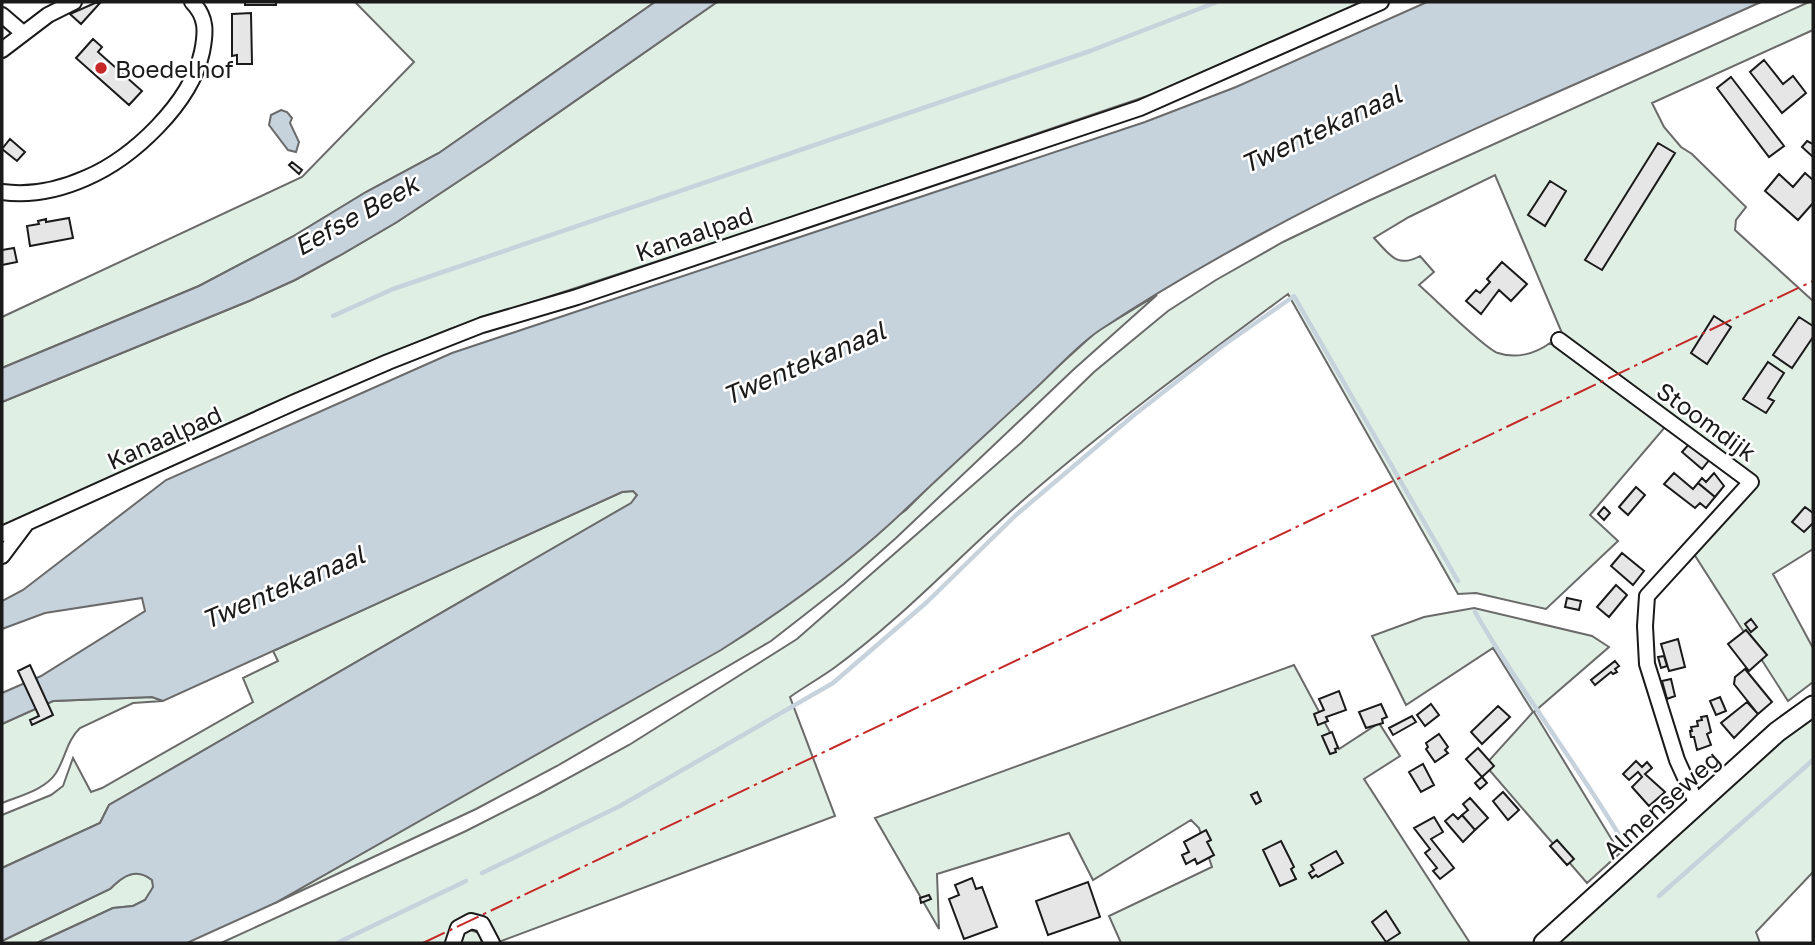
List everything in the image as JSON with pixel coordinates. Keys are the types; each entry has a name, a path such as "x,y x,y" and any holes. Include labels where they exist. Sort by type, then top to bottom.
{"main road":[{"name":"Almenseweg","path":"1544,943 1777,732 1813,706"}],"street":[{"path":"2,50 48,15 74,2"},
{"path":"2,192 19,194 44,191 88,177 125,155 178,105 195,78 206,26 203,16 192,2"},
{"name":"Kanaalpad","path":"2,534 388,362 482,326 577,297 1140,108 1381,2"},
{"path":"2,15 23,33"},
{"name":"Stoomdijk","path":"1559,340 1751,482 1647,596 1647,664 1677,760 1697,804"},
{"name":"Kanaalpad","path":"2,556 27,522"},
{"path":"453,943 454,933 458,928 471,921 482,924 492,943"}],"green space":[{"path":"355,2 655,2 439,153 366,192 292,237 199,286 2,368 2,317 302,177 414,62"},
{"path":"717,2 1368,2 1165,90 756,229 450,329 2,529 2,402 249,301 339,256 397,222 489,161"},
{"path":"1813,2 1813,30 1652,103 1664,127 1681,147 1692,154 1746,207 1736,220 1735,230 1813,301 1813,549 1773,574 1813,648 1813,682 1788,701 1694,554 1757,479 1559,336 1562,333 1495,175 1409,217 1374,238 1389,254 1399,260 1412,260 1420,256 1434,272 1419,285 1492,350 1505,355 1518,355 1532,353 1550,343 1666,426 1590,515 1618,541 1546,609 1476,593 1458,594 1288,294 1091,443 1004,517 885,627 834,668 790,697 835,816 496,943 489,927 455,923 449,932 448,943 221,943 466,831 539,794 629,745 797,639 1022,442 1094,372 1168,311 1216,280 1283,242 1368,201"},
{"path":"1157,295 1073,370 896,538 844,584 771,641 557,766 476,809 275,903 637,696 906,510 956,459 1096,332"},
{"path":"633,491 637,495 632,503 109,805 100,823 2,868 2,815 51,795 63,786 73,758 91,792 102,788 253,702 243,678 278,661 273,651 622,492"},
{"path":"1474,608 1592,636 1609,647 1534,712 1620,853 1587,883 1485,765 1533,712 1493,648 1406,705 1372,636 1424,617"},
{"path":"1294,665 1339,749 1379,723 1400,756 1364,779 1470,943 1121,943 1109,916 1212,867 1199,828 1191,820 1093,880 1069,833 937,874 939,929 875,818"},
{"path":"152,697 163,701 133,703 80,728 51,779 31,792 2,803 2,724 53,701"},
{"path":"1813,715 1813,872 1756,932 1760,943 1556,943 1774,746"},
{"path":"140,872 152,880 154,887 145,900 133,906 113,908 37,943 2,943 110,889 124,876"},
{"path":"467,929 479,933 482,943 460,943 461,935"}],"water":[{"name":"Eefse Beek","path":"655,2 717,2 489,161 397,222 339,256 249,301 2,402 2,368 199,286 292,237 366,192 439,153"},
{"name":"Twentekanaal","path":"1427,2 1761,2 1423,153 1340,193 1178,281 1083,343 886,527 841,565 770,618 721,650 275,903 187,943 37,943 113,908 133,906 145,900 153,887 152,880 135,874 120,880 110,889 2,941 2,868 100,823 109,805 631,503 637,495 633,491 622,492 163,701 152,697 53,701 2,724 2,693 41,676 145,611 142,598 45,613 2,629 2,601 23,590 166,480 452,353 1145,122 1236,87"},
{"path":"281,110 292,118 290,123 299,142 296,152 288,150 269,125 271,115"}],"building":[{"path":"245,2 276,2 276,5 245,5"},
{"path":"100,3 81,24 70,14"},
{"path":"251,13 252,64 237,64 237,55 232,56 232,14"},
{"name":"Boedelhof","path":"93,39 102,47 98,52 142,91 129,105 76,58"},
{"path":"1764,60 1783,84 1793,76 1806,93 1782,113 1750,72"},
{"path":"1731,77 1784,146 1769,157 1717,88"},
{"path":"10,139 25,152 17,161 2,149"},
{"path":"1807,141 1813,144 1813,157 1802,147"},
{"path":"1658,143 1675,153 1602,270 1585,260"},
{"path":"292,162 302,170 299,174 289,165"},
{"path":"1805,173 1813,180 1813,203 1798,220 1765,191 1779,174 1793,187"},
{"path":"1550,181 1566,191 1545,226 1528,215"},
{"path":"69,218 73,238 30,246 27,226 39,224 38,221 46,219 46,222"},
{"path":"14,248 17,262 2,265 2,250"},
{"path":"1502,262 1527,284 1511,301 1499,290 1481,314 1466,301 1476,290 1480,293 1490,282 1487,279"},
{"path":"1714,316 1731,327 1707,364 1691,353"},
{"path":"1799,317 1813,326 1813,337 1792,368 1773,355"},
{"path":"1768,362 1784,373 1768,398 1774,401 1766,413 1743,399"},
{"path":"1690,443 1710,459 1702,469 1682,452"},
{"path":"1674,473 1693,489 1698,483 1715,497 1706,508 1700,503 1695,508 1664,484"},
{"path":"1714,473 1724,486 1715,497 1698,483 1702,478 1706,482"},
{"path":"1636,487 1645,495 1628,515 1619,507"},
{"path":"1604,507 1610,513 1604,520 1598,514"},
{"path":"1805,507 1813,513 1813,523 1804,532 1792,522"},
{"path":"1622,553 1644,571 1633,585 1611,566"},
{"path":"1616,585 1627,595 1609,617 1597,607"},
{"path":"1567,598 1581,601 1579,610 1565,607"},
{"path":"1751,619 1757,627 1751,632 1745,624"},
{"path":"1746,630 1767,655 1749,671 1728,644"},
{"path":"1678,639 1685,667 1669,671 1661,644"},
{"path":"1664,656 1667,666 1661,668 1658,657"},
{"path":"1615,661 1619,666 1615,669 1617,672 1611,672 1595,685 1591,680"},
{"path":"30,665 53,715 32,725 30,720 39,716 18,671"},
{"path":"1745,669 1772,702 1758,714 1734,684 1735,677"},
{"path":"1671,679 1675,696 1667,699 1662,681"},
{"path":"1339,691 1346,710 1326,717 1328,721 1318,725 1314,714 1324,710 1319,699"},
{"path":"1720,697 1726,711 1716,715 1710,701"},
{"path":"1747,702 1758,714 1734,738 1721,723"},
{"path":"1381,704 1387,717 1382,719 1383,723 1366,728 1359,712"},
{"path":"1431,704 1439,715 1425,726 1417,715"},
{"path":"1498,706 1510,717 1482,744 1471,732"},
{"path":"1412,716 1416,722 1393,735 1389,728"},
{"path":"1707,716 1711,732 1707,734 1711,745 1697,750 1694,737 1691,737 1691,727 1698,726 1697,721"},
{"path":"1332,732 1338,748 1330,754 1322,736"},
{"path":"1439,734 1448,747 1445,750 1448,753 1435,762 1426,749 1426,743"},
{"path":"1478,748 1494,766 1482,777 1466,759"},
{"path":"1636,761 1642,767 1647,762 1652,768 1645,774 1665,792 1649,806 1632,787 1642,777 1638,772 1629,780 1623,774"},
{"path":"1423,764 1434,785 1421,792 1409,772"},
{"path":"1482,777 1487,783 1480,789 1475,783"},
{"path":"1257,792 1261,801 1256,804 1251,795"},
{"path":"1503,792 1519,810 1508,820 1493,801"},
{"path":"1470,798 1488,818 1475,830 1462,815 1468,810 1463,804"},
{"path":"1453,814 1458,819 1462,815 1475,830 1463,842 1445,821"},
{"path":"1434,817 1443,832 1431,839 1454,868 1440,879 1433,871 1437,868 1425,853 1430,849 1414,828"},
{"path":"1206,830 1211,840 1207,842 1214,855 1197,864 1195,859 1186,864 1182,855 1189,852 1184,842"},
{"path":"1557,840 1574,859 1567,865 1550,846"},
{"path":"1281,841 1294,867 1291,869 1296,879 1280,886 1263,850"},
{"path":"1336,851 1343,863 1312,878 1309,873 1314,870 1311,865"},
{"path":"972,878 976,889 982,887 997,927 964,939 949,899 959,895 955,885"},
{"path":"1088,882 1100,917 1048,935 1036,901"},
{"path":"929,895 931,899 921,903 920,898"},
{"path":"1386,911 1400,933 1386,942 1372,922"}],"waterway":[{"path":"333,316 393,289 1090,51 1217,2"},
{"path":"482,873 620,806 833,683 927,602 1016,515 1134,415 1221,347 1294,296 1458,581"},
{"path":"1475,612 1624,843"},
{"path":"1659,896 1813,760"},
{"path":"337,943 466,881"}],"power":[{"path":"423,943 1813,281"}],"place":[{"name":"Boedelhof","path":"101,68"}]}
